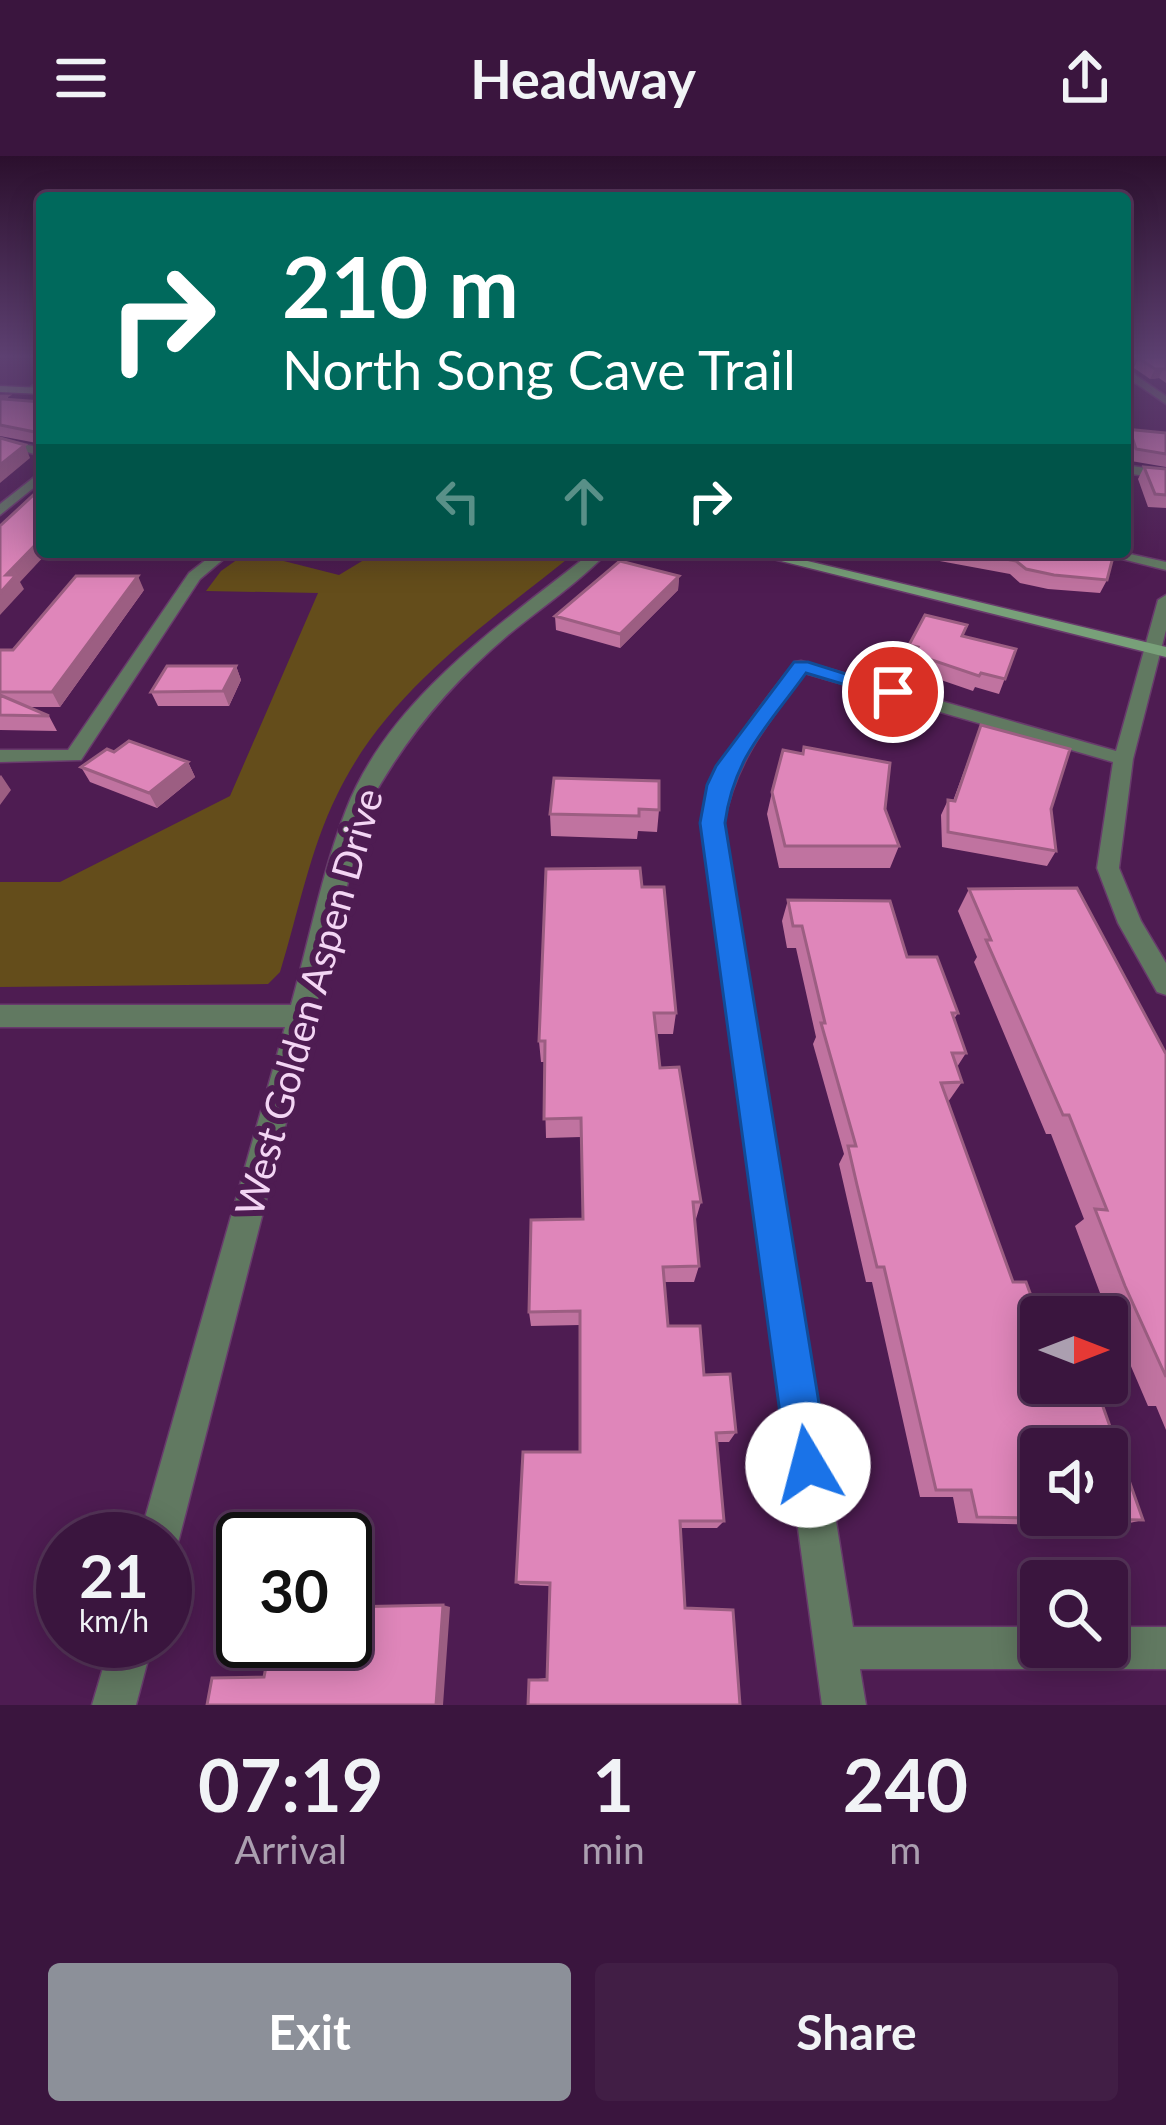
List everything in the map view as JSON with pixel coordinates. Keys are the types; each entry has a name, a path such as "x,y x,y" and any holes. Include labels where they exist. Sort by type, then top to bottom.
{"street":[{"path":"0,442 36,451"},
{"path":"1131,471 1166,475"},
{"path":"0,512 36,480"},
{"path":"0,756 74,756 194,576 217,558"},
{"name":"West Golden Aspen Drive","path":"166,1512 357,808 397,735 442,682 594,558"},
{"path":"777,558 1160,650"},
{"path":"1129,558 1166,566"},
{"path":"1163,976 1115,891 1108,868 1123,759 1160,650 1166,600"},
{"path":"844,1705 712,823 718,785 801,666 1123,759"},
{"path":"0,1016 300,1016"},
{"path":"835,1648 1166,1648"},
{"path":"114,1705 124,1668"}],"shaded area":[{"path":"239,558 272,558 339,575 367,558 569,558 442,661 383,722 358,757 312,859 280,972 268,984 0,987 0,882 60,882 230,796 318,593 206,591 221,571"}],"building":[{"path":"1131,430 1166,433 1166,454 1136,449 1133,440 1131,446"},
{"path":"0,438 25,445 0,465"},
{"path":"1144,467 1166,469 1166,495 1155,494"},
{"path":"36,493 36,544 6,575 16,575 0,593 0,526"},
{"path":"1000,558 1113,558 1107,580 1054,575 1026,569"},
{"path":"620,561 679,576 620,634 555,616"},
{"path":"76,576 138,576 52,692 0,692 0,650 13,650"},
{"path":"925,615 967,625 962,636 1016,649 1005,679 979,676 914,654 918,647 909,645"},
{"path":"167,666 236,666 223,691 151,692"},
{"path":"0,695 49,716 0,715"},
{"path":"981,725 1070,749 1051,809 1056,851 948,832 948,800 955,801"},
{"path":"129,741 188,762 149,793 81,767"},
{"path":"804,747 890,763 885,809 899,846 785,846 772,792 783,750 803,754"},
{"path":"554,778 659,781 659,810 639,809 639,816 550,814"},
{"path":"640,868 642,887 664,887 676,1013 654,1013 660,1068 679,1067 701,1202 693,1202 699,1266 663,1267 668,1326 700,1326 704,1375 730,1374 736,1432 716,1433 724,1521 680,1521 685,1608 733,1610 740,1705 528,1705 529,1680 547,1680 550,1583 516,1582 523,1452 580,1452 580,1311 529,1312 531,1220 583,1219 581,1118 544,1119 545,1041 539,1041 546,869"},
{"path":"1077,888 1166,1054 1166,1377 1095,1209 1107,1210 1069,1115 1063,1115 986,940 991,940 969,889"},
{"path":"788,900 890,901 907,957 937,957 958,1013 952,1013 966,1053 952,1053 962,1082 941,1083 1013,1282 1026,1282 1031,1296 1020,1296 1020,1404 1102,1404 1111,1428 1020,1428 1020,1518 977,1517 971,1490 936,1490 884,1267 877,1267 857,1185 848,1146 856,1146 821,1023 825,1023 802,926 793,926"},
{"path":"1128,1478 1143,1520 1128,1520"},
{"path":"443,1605 436,1705 207,1705 212,1678 264,1677 266,1668 372,1668 372,1606"}],"route":[{"path":"808,1465 712,823 718,785 727,766 801,666 893,692"}]}
